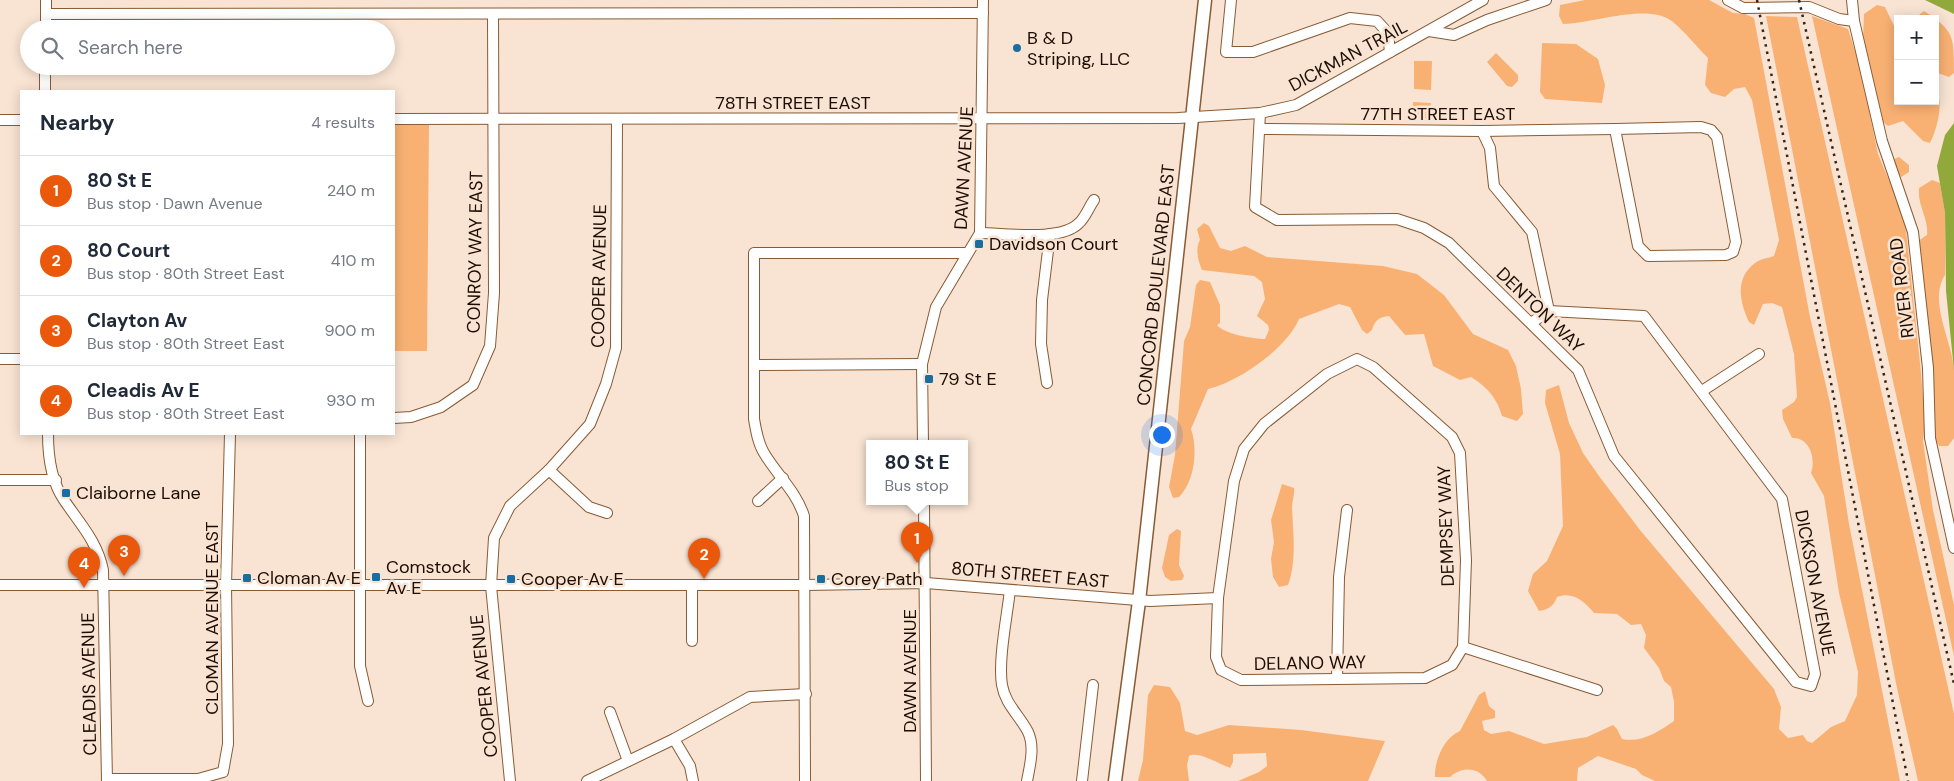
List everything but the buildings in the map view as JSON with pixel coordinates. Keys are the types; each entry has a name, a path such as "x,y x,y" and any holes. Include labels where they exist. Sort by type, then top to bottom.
{"main road":[{"name":"CONCORD BOULEVARD EAST","path":"1115,781 1139,601 1204,0"}],"street":[{"path":"46,0 46,20"},
{"name":"DAWN AVENUE","path":"923,440 922,364 936,307 966,253 980,233 983,119 983,0"},
{"path":"1231,0 1226,52 1253,52 1350,18 1377,21 1388,34 1390,52"},
{"name":"DICKMAN TRAIL","path":"1191,118 1260,114 1296,105 1482,0"},
{"path":"1430,31 1454,35 1487,20 1546,0"},
{"path":"1728,0 1743,8 1809,6 1839,20 1854,21"},
{"name":"RIVER ROAD","path":"1852,0 1854,21 1882,141 1913,232 1928,368 1930,438 1954,548"},
{"path":"46,14 983,13"},
{"name":"CONROY WAY EAST","path":"395,418 411,417 441,407 473,384 490,346 494,293 493,14"},
{"path":"45,90 46,75"},
{"path":"1260,114 1260,129"},
{"name":"78TH STREET EAST","path":"395,119 1191,118"},
{"path":"0,120 20,120"},
{"name":"COOPER AVENUE","path":"510,781 491,586 494,538 510,506 549,470 590,424 606,384 616,348 616,120"},
{"name":"77TH STREET EAST","path":"1260,129 1482,132 1702,127 1712,130 1717,137 1736,242 1733,252 1726,255 1658,256 1648,256 1643,252 1638,246 1615,129"},
{"name":"DENTON WAY","path":"1260,129 1255,208 1277,220 1397,219 1424,228 1450,243 1578,370 1614,456 1796,682 1811,686"},
{"path":"1482,132 1490,148 1494,186 1532,232 1548,311"},
{"path":"980,233 1050,234 1066,231 1079,223 1094,200"},
{"path":"1047,383 1041,335 1042,300 1050,234"},
{"path":"805,781 804,516 799,501 764,453 757,438 754,419 754,253 966,253"},
{"path":"1531,323 1548,311 1644,316 1702,391 1759,354"},
{"path":"0,359 20,360"},
{"name":"DEMPSEY WAY","path":"1218,598 1234,481 1244,449 1264,424 1327,374 1357,359 1373,367 1452,437 1460,453 1466,560 1463,647"},
{"path":"754,365 922,364"},
{"name":"DICKSON AVENUE","path":"1702,391 1782,499 1815,674 1811,686"},
{"name":"CLEADIS AVENUE","path":"48,435 48,460 62,498 96,545 103,570 107,780"},
{"name":"CLOMAN AVENUE EAST","path":"107,780 198,778 223,772 228,744 226,585 230,435"},
{"path":"360,435 360,666 368,701"},
{"path":"549,470 589,507 607,513"},
{"path":"758,501 783,478"},
{"path":"0,480 56,480"},
{"name":"DAWN AVENUE","path":"924,505 926,781"},
{"path":"1337,680 1339,577 1347,510"},
{"name":"80TH STREET EAST","path":"0,586 804,585 926,583 1139,601 1218,598"},
{"path":"692,585 692,641"},
{"path":"1010,590 1001,674 1008,702 1028,732 1032,750 1027,781"},
{"name":"DELANO WAY","path":"1218,598 1216,657 1221,670 1241,680 1425,678 1452,665 1463,647"},
{"path":"1463,647 1598,690"},
{"path":"1082,781 1093,685"},
{"path":"587,781 674,739 750,697 806,694"},
{"path":"610,712 628,761"},
{"path":"674,739 690,766 693,781"}],"shaded area":[{"path":"1585,0 1709,0 1733,13 1745,14 1754,18 1810,317 1830,403 1849,524 1900,781 1655,781 1642,775 1636,769 1598,756 1578,768 1577,781 1487,781 1480,773 1470,770 1460,771 1450,777 1435,777 1438,757 1445,744 1454,734 1460,731 1479,695 1485,691 1489,706 1495,711 1495,718 1482,721 1484,730 1491,734 1509,731 1544,744 1587,737 1613,725 1622,739 1643,738 1656,733 1674,721 1674,702 1671,687 1664,681 1659,668 1644,648 1646,635 1641,624 1631,625 1617,614 1594,613 1583,602 1568,595 1557,597 1550,607 1539,611 1528,591 1533,574 1547,561 1563,526 1560,454 1545,403 1546,390 1559,385 1569,423 1583,453 1599,476 1640,530 1774,689 1781,707 1779,729 1788,738 1803,735 1807,741 1812,743 1831,727 1845,721 1857,695 1858,672 1839,593 1824,496 1811,473 1813,461 1810,450 1803,441 1792,438 1783,419 1782,410 1794,402 1797,397 1794,354 1782,307 1772,303 1763,304 1754,325 1749,322 1741,298 1744,276 1757,262 1774,256 1779,240 1752,100 1745,87 1734,89 1725,97 1711,93 1705,85 1708,58 1673,22 1662,16 1635,14 1563,24 1559,16 1560,5"},
{"path":"1925,0 1954,0 1954,14"},
{"path":"1877,5 1885,7 1894,26 1894,105 1939,105 1939,100 1940,107 1939,115 1930,143 1923,141 1903,121 1888,126 1883,122 1863,41 1864,14"},
{"path":"1924,11 1930,15 1919,15"},
{"path":"1766,16 1797,17 1954,714 1954,781 1918,781 1897,688"},
{"path":"1812,16 1848,29 1860,67 1878,154 1900,207 1906,230 1921,373 1925,423 1923,441 1933,510 1954,605 1954,656"},
{"path":"1939,22 1947,29 1954,50 1954,73 1949,77 1939,73"},
{"path":"1542,43 1576,44 1598,59 1605,85 1602,103 1545,99 1540,92"},
{"path":"1496,53 1518,75 1518,81 1512,87 1507,86 1487,62"},
{"path":"1414,61 1432,61 1431,90 1414,89"},
{"path":"1413,102 1431,103 1430,119 1413,118"},
{"path":"1954,123 1954,370 1946,291 1945,213 1937,166 1945,135"},
{"path":"395,125 429,125 427,351 395,351"},
{"path":"1899,157 1909,165 1909,172 1901,177 1894,166 1894,159"},
{"path":"1932,180 1940,183 1945,213 1945,275 1940,285 1939,297 1942,321 1954,369 1954,438 1948,446 1939,446 1933,436 1918,241 1927,235 1919,188"},
{"path":"1204,223 1209,226 1220,248 1231,251 1245,246 1267,257 1383,266 1417,274 1444,295 1473,334 1508,350 1516,366 1521,389 1523,414 1517,421 1502,416 1494,398 1477,381 1471,377 1460,380 1433,366 1424,334 1405,335 1389,316 1378,320 1367,334 1362,330 1350,307 1339,304 1299,319 1284,341 1261,362 1234,379 1208,389 1191,429 1194,446 1192,474 1179,497 1173,498 1169,487 1175,455 1184,341 1190,327 1196,285 1200,280 1210,282 1220,305 1220,323 1217,325 1221,328 1240,335 1265,339 1269,330 1268,325 1257,316 1265,299 1262,282 1254,276 1202,270 1198,255 1198,243 1200,240 1197,229"},
{"path":"1282,484 1294,488 1292,507 1294,537 1291,576 1288,585 1279,587 1273,577 1271,559 1274,542 1271,520"},
{"path":"1177,529 1181,531 1179,565 1184,576 1182,580 1171,581 1165,577 1162,568 1169,535"},
{"path":"1154,685 1170,687 1180,703 1185,731 1197,735 1229,725 1301,730 1385,741 1368,781 1238,781 1259,772 1267,766 1266,753 1233,754 1233,762 1230,768 1198,755 1193,755 1189,756 1187,765 1189,781 1138,781 1143,760 1148,695"}],"railway":[{"path":"1757,0 1908,781"},
{"path":"1799,0 1954,684"}],"place":[{"name":"B & D Striping, LLC","path":"1017,48"},
{"name":"Davidson Court","path":"979,244"},
{"name":"79 St E","path":"929,379"},
{"name":"Claiborne Lane","path":"66,493"},
{"name":"80 St E","path":"917,563"},
{"name":"Clayton Av","path":"124,576"},
{"name":"Comstock Av E","path":"376,577"},
{"name":"Cloman Av E","path":"247,578"},
{"name":"Cooper Av E","path":"511,579"},
{"name":"80 Court","path":"704,579"},
{"name":"Corey Path","path":"821,579"},
{"name":"Cleadis Av E","path":"84,588"}]}
